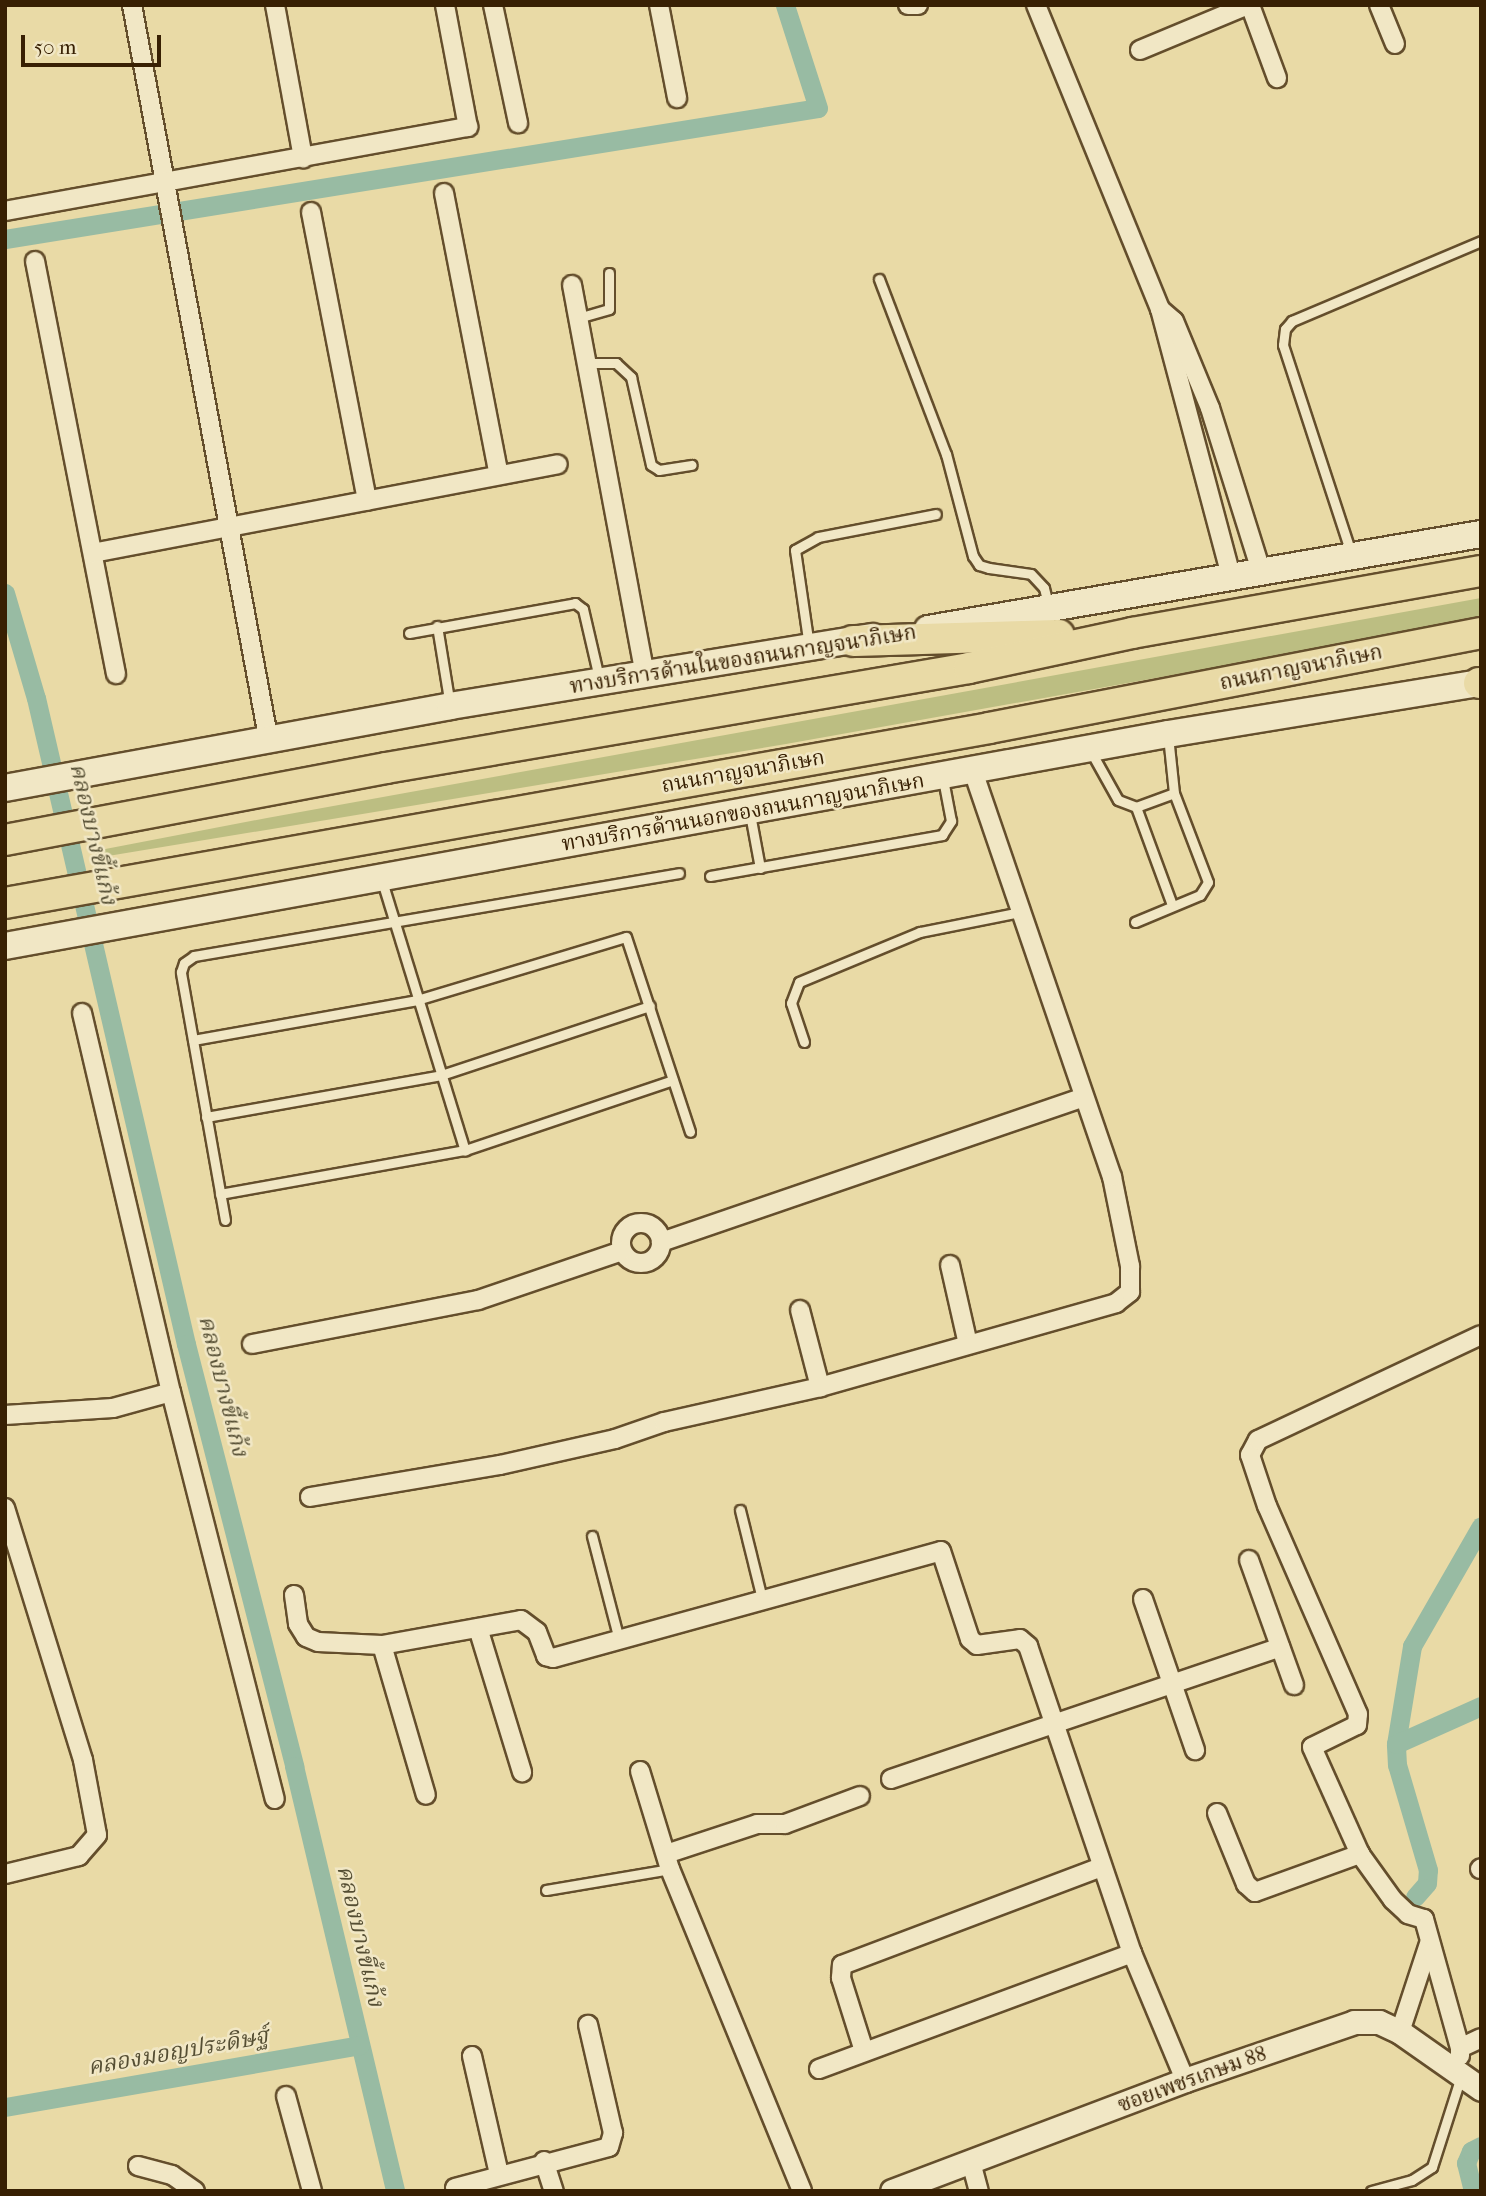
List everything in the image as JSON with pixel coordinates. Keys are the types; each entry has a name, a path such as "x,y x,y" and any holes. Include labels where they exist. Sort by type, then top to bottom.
{"highway":[{"path":"5,840 208,801 970,668 1132,633 1481,571"},
{"path":"853,640 1132,633"},
{"name":"ถนนกาญจนาภิเษก","path":"5,903 989,728 1481,634"}],"main road":[{"name":"ทางบริการด้านในของถนนกาญจนาภิเษก","path":"5,788 199,755 450,706 1262,574 1481,534"},
{"name":"ทางบริการด้านนอกของถนนกาญจนาภิเษก","path":"5,946 380,875 750,812 1168,734 1480,683"}],"street":[{"path":"132,5 269,742"},
{"path":"275,5 303,158"},
{"path":"5,211 166,191 303,158 468,128 445,5"},
{"path":"493,5 518,122"},
{"path":"659,5 677,98"},
{"path":"908,5 918,5"},
{"path":"1036,5 1160,309 1232,579"},
{"path":"1140,50 1249,5 1277,78"},
{"path":"1379,5 1395,44"},
{"path":"444,192 499,475"},
{"path":"312,212 367,501"},
{"path":"35,261 116,674"},
{"path":"572,285 645,674"},
{"path":"1160,309 1174,321 1210,408 1262,574"},
{"path":"93,553 558,464"},
{"path":"310,1497 500,1465 820,1387 1116,1303 1130,1292 1130,1266 1116,1194 973,771"},
{"path":"82,1013 171,1392 275,1799"},
{"path":"661,1242 1084,1097"},
{"path":"638,1223 656,1230 661,1242 658,1254 648,1263 634,1263 622,1251 622,1234 638,1223"},
{"path":"252,1345 478,1300 622,1251"},
{"path":"950,1265 968,1344"},
{"path":"800,1310 820,1387"},
{"path":"1461,2074 1460,2048 1424,1919 1408,1914 1393,1900 1360,1854 1312,1747 1357,1725 1358,1714 1267,1506 1250,1455 1258,1440 1481,1335"},
{"path":"5,1415 113,1408 171,1392"},
{"path":"5,1508 83,1760 97,1835 79,1856 5,1874"},
{"path":"295,1595 299,1624 306,1637 342,1646 382,1645 521,1620 537,1633 546,1656 553,1658 941,1551 970,1639 977,1645 1020,1639 1028,1646 1132,1953 1185,2080"},
{"path":"1249,1560 1294,1685"},
{"path":"1143,1599 1195,1750"},
{"path":"478,1628 522,1772"},
{"path":"382,1645 426,1795"},
{"path":"891,1779 1280,1647"},
{"path":"640,1771 668,1861 802,2191"},
{"path":"668,1861 757,1824 785,1824 860,1796"},
{"path":"1217,1813 1246,1884 1255,1892 1360,1854"},
{"path":"864,2051 841,1978 842,1965 1102,1867"},
{"path":"1400,2032 1429,1944"},
{"path":"819,2069 1132,1953"},
{"name":"ซอยเพชรเกษม 88","path":"892,2191 1185,2080 1354,2022 1380,2022 1400,2032 1481,2089"},
{"path":"455,2188 544,2161 600,2151 612,2140 589,2025"},
{"path":"1460,2048 1481,2038"},
{"path":"472,2056 499,2174"},
{"path":"286,2096 312,2191"},
{"path":"544,2161 554,2191"},
{"path":"971,2162 979,2191"},
{"path":"138,2166 172,2175 195,2191"}],"lane":[{"path":"1353,558 1283,345 1285,329 1292,321 1481,241"},
{"path":"578,318 610,309 609,273"},
{"path":"879,279 947,454 973,556 979,565 1031,574 1044,588 1049,609"},
{"path":"586,363 616,363 631,377 651,465 659,470 692,465"},
{"path":"810,648 795,550 818,537 936,514"},
{"path":"409,633 575,603 583,609 600,682"},
{"path":"437,626 450,706"},
{"path":"1135,922 1200,895 1208,882 1174,793 1168,734"},
{"path":"1090,749 1118,800 1136,807 1174,793"},
{"path":"710,876 942,835 951,821 943,777"},
{"path":"1136,807 1172,905"},
{"path":"750,812 760,868"},
{"path":"225,1220 181,972 194,956 394,925 680,873"},
{"path":"380,875 465,1150"},
{"path":"804,1042 791,1003 799,982 920,932 1020,912"},
{"path":"193,1040 417,1000 622,936 629,939 690,1132"},
{"path":"206,1116 441,1075 650,1006"},
{"path":"220,1194 465,1150 673,1080"},
{"path":"740,1510 762,1599"},
{"path":"592,1536 619,1640"},
{"path":"546,1890 668,1861"},
{"path":"1371,2191 1412,2180 1432,2167 1461,2074"}],"green space":[{"path":"1481,598 1481,620 786,744 96,858 95,851 267,818"}],"waterway":[{"path":"5,239 818,108 785,5"},
{"name":"คลองบางขี้แก้ง","path":"5,593 36,698 186,1344 294,1766 395,2191"},
{"path":"1396,1744 1412,1646 1481,1526"},
{"path":"1415,1897 1427,1883 1428,1870 1397,1765 1396,1744 1481,1706"},
{"name":"คลองมอญประดิษฐ์","path":"5,2107 360,2045"},
{"path":"1473,2191 1466,2163 1471,2151 1481,2146"}]}
